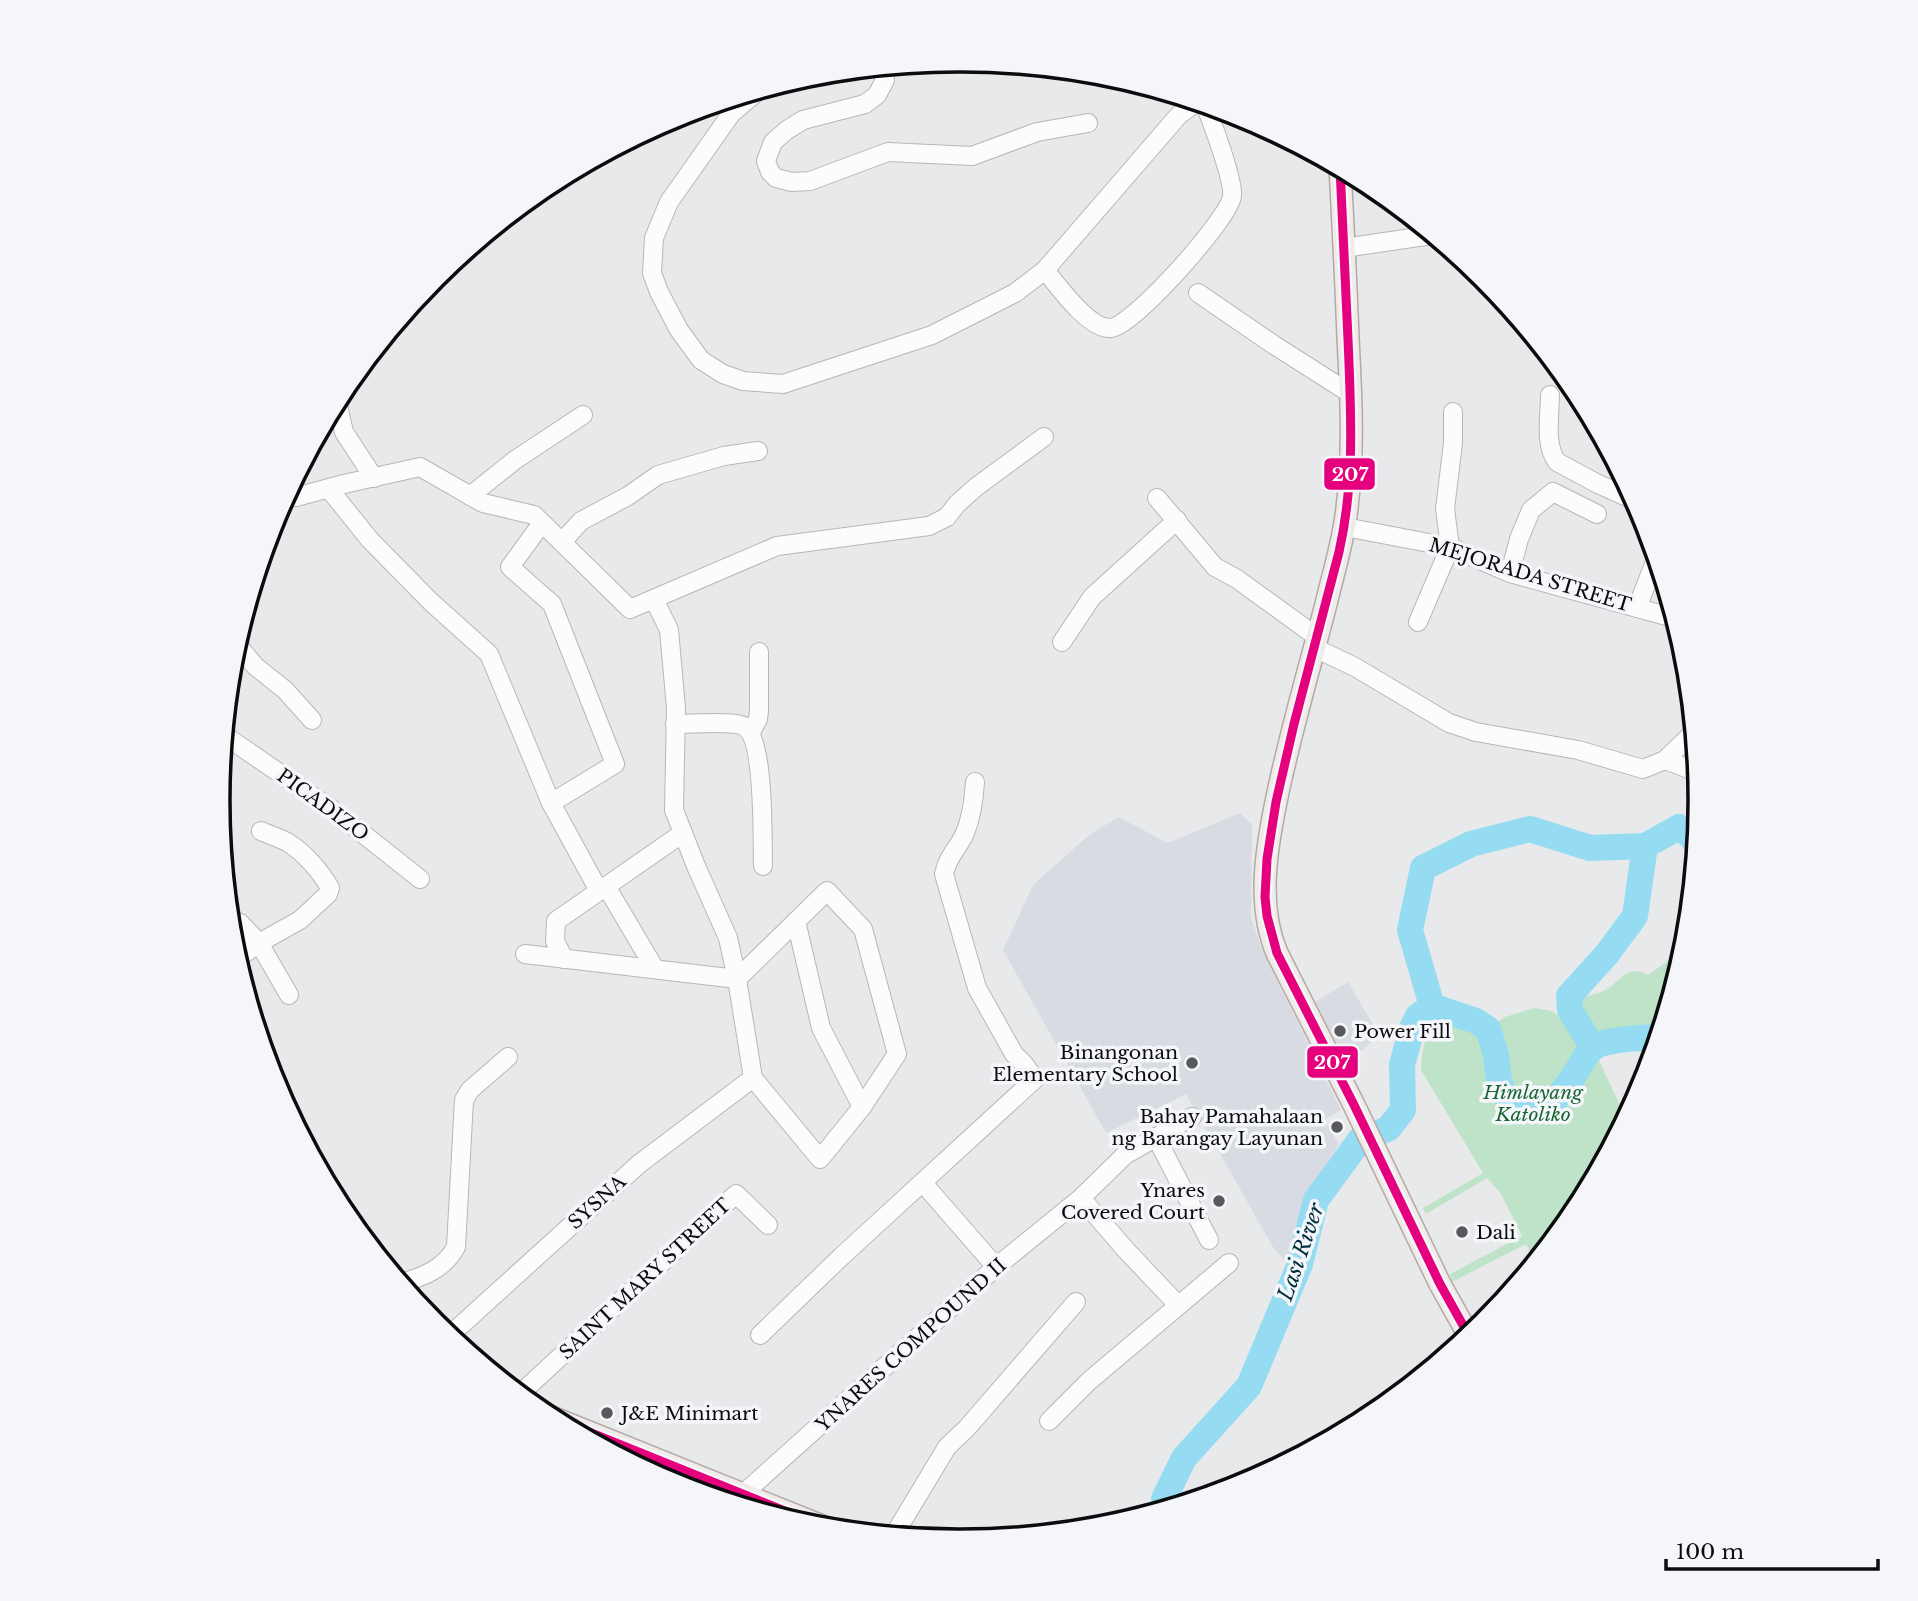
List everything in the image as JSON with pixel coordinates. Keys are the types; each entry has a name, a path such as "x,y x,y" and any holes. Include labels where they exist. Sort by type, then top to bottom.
{"main road":[{"path":"1341,180 1351,394 1351,461 1345,527 1291,736 1269,835 1266,910 1272,942 1277,953 1440,1284 1463,1326"},
{"path":"616,1443 762,1502"}],"street":[{"path":"883,76 885,80 877,95 865,104 803,120 787,130 773,142 766,161 769,172 776,178 792,182 810,181 888,152 972,156 1037,132 1088,123"},
{"path":"741,105 731,114 669,202 654,238 652,273 679,330 701,360 723,374 743,381 783,384 932,334 1015,293 1045,270 1188,109"},
{"path":"1045,270 1087,318 1109,329 1115,328 1135,312 1177,274 1222,218 1233,195 1209,116"},
{"path":"1344,248 1419,236"},
{"path":"1198,293 1351,394"},
{"path":"1550,395 1549,444 1557,462 1620,494"},
{"path":"1418,622 1450,547 1445,509 1453,443 1453,412"},
{"path":"470,496 515,460 583,415"},
{"path":"340,416 344,432 374,478"},
{"path":"297,497 420,467 483,503 534,515 630,608 777,546 929,526 947,517 976,486 1044,437"},
{"path":"562,542 582,521 628,496 659,475 711,460 758,451"},
{"path":"328,489 370,540 431,602 489,654 551,803 655,969"},
{"path":"1510,573 1519,539 1531,510 1553,492 1597,514"},
{"path":"1157,498 1215,567 1237,579 1316,642 1459,727 1578,750 1643,769 1665,760 1685,741"},
{"path":"1062,642 1092,597 1177,520"},
{"path":"542,523 510,567 552,604 615,764 551,803"},
{"name":"MEJORADA STREET","path":"1345,527 1450,547 1510,573 1664,615"},
{"path":"1637,608 1651,572"},
{"path":"654,599 669,630 676,724 674,810 728,938 753,1078 820,1159 862,1107 897,1054 863,929 827,891 737,979"},
{"path":"751,732 760,711 759,652"},
{"path":"245,654 255,666 285,690 312,720"},
{"path":"676,724 744,725 751,732 757,752 761,790 763,866"},
{"name":"PICADIZO","path":"233,741 333,810 420,879"},
{"path":"1665,760 1687,768"},
{"path":"760,1335 1035,1079 1014,1055 977,988 944,874 946,862 964,834 973,805 975,782"},
{"path":"246,952 300,920 328,894 330,888 302,853 288,843 261,831"},
{"path":"564,959 555,941 556,921 683,834"},
{"path":"796,921 821,1028 862,1107"},
{"path":"241,924 259,943 289,995"},
{"path":"525,954 737,979"},
{"path":"410,1280 442,1266 456,1247 464,1101 470,1090 508,1057"},
{"name":"SYSNA","path":"457,1328 639,1164 753,1078"},
{"name":"YNARES COMPOUND II","path":"743,1494 996,1267 1081,1198 1125,1155 1192,1117"},
{"path":"1156,1137 1209,1240"},
{"path":"923,1183 996,1267"},
{"name":"SAINT MARY STREET","path":"527,1387 736,1194 768,1225"},
{"path":"1081,1198 1178,1305"},
{"path":"1049,1421 1089,1381 1229,1263"},
{"path":"899,1527 947,1447 967,1428 1076,1302"}],"shaded area":[{"name":"Binangonan Elementary School","path":"1240,813 1252,824 1251,917 1260,945 1341,1110 1324,1120 1339,1144 1304,1195 1287,1264 1273,1247 1186,1094 1106,1133 1003,950 1033,885 1088,836 1118,817 1168,843"},
{"path":"1348,982 1379,1035 1347,1064 1315,1002"}],"green space":[{"name":"Himlayang Katoliko","path":"1670,960 1650,1032 1636,1032 1610,1039 1599,1037 1589,1045 1595,1052 1620,1106 1590,1165 1565,1205 1530,1252 1526,1244 1452,1282 1450,1274 1522,1236 1500,1192 1487,1178 1426,1214 1423,1208 1483,1173 1421,1070 1423,1049 1430,1032 1440,1026 1463,1026 1482,1038 1492,1026 1505,1017 1534,1008 1552,1011 1574,1027 1582,1019 1574,1000 1607,989 1627,973 1637,971 1648,975"}],"waterway":[{"name":"Lasi River","path":"1432,1006 1410,930 1423,868 1471,844 1530,829 1590,848 1645,846 1679,827 1687,833"},
{"path":"1593,1048 1570,1010 1569,996 1607,954 1635,916 1645,846"},
{"name":"Lasi River","path":"1164,1499 1184,1458 1249,1386 1300,1264 1316,1200 1360,1140 1388,1129 1403,1110 1402,1065 1418,1016 1432,1006 1476,1021 1488,1029 1496,1055 1499,1082 1510,1104 1533,1110 1543,1108 1555,1100 1594,1047 1648,1037"}],"transit line":[{"name":"207","path":"1341,180 1350,393 1348,499 1339,552 1276,802 1267,859 1267,916 1277,953 1440,1284 1463,1326"},
{"name":"207","path":"616,1443 761,1501"}],"place":[{"name":"Power Fill","path":"1340,1031"},
{"name":"Binangonan Elementary School","path":"1192,1063"},
{"name":"Bahay Pamahalaan ng Barangay Layunan","path":"1337,1127"},
{"name":"Ynares Covered Court","path":"1219,1201"},
{"name":"Dali","path":"1462,1232"},
{"name":"J&E Minimart","path":"607,1413"}]}
